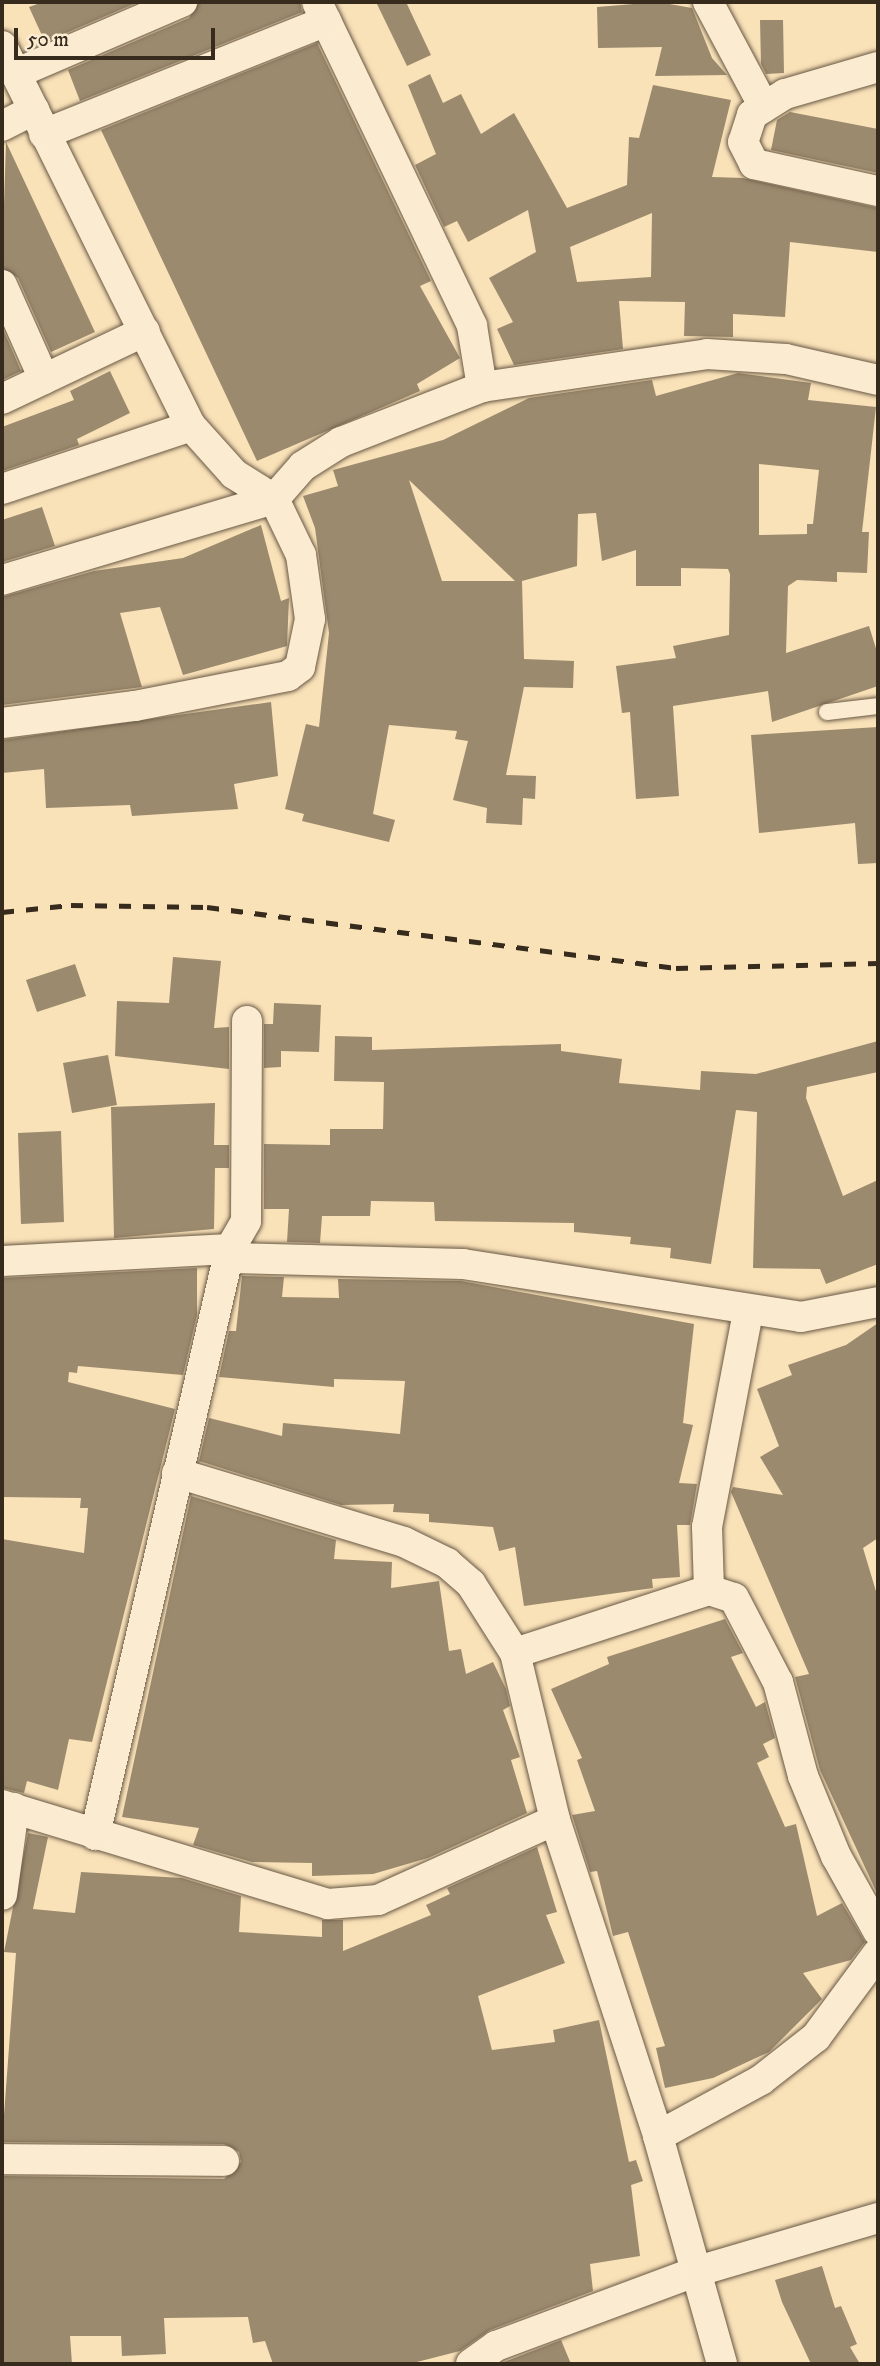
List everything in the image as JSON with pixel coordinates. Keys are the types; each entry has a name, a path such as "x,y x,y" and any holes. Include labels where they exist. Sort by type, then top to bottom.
{"street":[{"path":"18,73 182,2"},
{"path":"708,2 764,107"},
{"path":"2,126 39,122 321,11 472,326 481,387"},
{"path":"2,46 18,73 39,122 191,426 234,474 274,499 301,555 310,619 300,667 271,681 135,706 2,723"},
{"path":"878,67 785,94 752,115 743,142 754,164 878,191"},
{"path":"2,285 44,379"},
{"path":"2,399 145,331"},
{"path":"2,580 274,499 303,466 341,442 481,387 707,354 786,359 878,380"},
{"path":"2,489 191,426"},
{"path":"95,1835 177,1473 231,1254 246,1222 247,1021"},
{"path":"2,1261 231,1254 463,1264 555,1273 748,1312 801,1317 878,1302"},
{"path":"709,1590 707,1528 748,1312"},
{"path":"177,1473 404,1542 447,1563 471,1584 515,1653 555,1820 658,2136 722,2364"},
{"path":"515,1653 709,1590 734,1598 745,1609 778,1682 803,1776 836,1856 878,1931"},
{"path":"2,1895 8,1807 328,1904 378,1900 555,1820"},
{"path":"658,2136 761,2080 816,2037 878,1953"},
{"path":"2,2159 224,2161"},
{"path":"471,2364 496,2346 698,2271 878,2218"}],"lane":[{"path":"827,712 878,706"}],"building":[{"path":"43,2 138,2 45,42 29,7"},
{"path":"199,2 300,2 302,12 80,101 68,70 189,18"},
{"path":"376,2 406,2 431,55 407,66"},
{"path":"658,2 692,8 712,58 727,75 655,76 662,47 598,48 597,7"},
{"path":"760,20 783,20 784,73 766,74 761,64"},
{"path":"317,43 431,281 420,286 460,358 417,384 420,391 257,461 101,130"},
{"path":"430,74 443,103 461,94 481,134 514,113 567,208 627,185 629,137 639,138 653,85 731,100 712,177 743,178 878,208 878,252 790,242 785,317 733,314 733,337 684,336 685,302 619,301 623,349 514,365 497,329 513,322 489,278 536,252 528,210 468,242 457,221 444,227 415,165 436,154 408,85","holes":["652,213 651,277 577,282 570,247"]},
{"path":"790,112 878,129 878,173 771,150 777,120"},
{"path":"6,142 95,332 51,352 18,278 2,268"},
{"path":"2,327 21,371 2,380"},
{"path":"110,371 130,413 77,439 79,445 2,471 2,427 74,400 70,391"},
{"path":"738,373 811,383 808,400 876,407 862,532 869,532 867,573 837,572 837,582 797,580 788,586 786,653 869,626 878,655 878,686 772,722 768,691 673,706 679,796 636,799 630,712 622,713 616,666 676,658 673,646 729,635 730,574 728,569 681,568 681,586 636,586 636,550 602,561 596,513 578,514 577,566 522,581 524,659 574,661 573,688 524,687 506,775 536,776 535,799 523,798 522,825 486,823 487,808 453,800 468,741 455,739 457,731 389,725 373,814 395,820 389,842 302,821 304,814 285,809 306,724 319,727 329,633 315,528 303,496 338,486 333,470 443,440 529,398 652,380 656,396","holes":["759,464 819,470 813,524 807,524 807,534 759,535","409,480 515,581 442,581"]},
{"path":"42,507 55,546 2,562 2,520"},
{"path":"261,525 281,601 289,598 287,646 183,675 160,607 120,613 142,687 2,705 2,597 94,571 183,558"},
{"path":"271,702 278,776 234,784 238,809 132,816 130,805 46,808 44,769 2,773 2,740"},
{"path":"878,727 878,863 858,864 855,823 759,833 751,735"},
{"path":"173,957 221,961 214,1028 229,1027 229,1069 115,1056 117,1001 169,1003"},
{"path":"75,964 86,996 37,1012 26,980"},
{"path":"274,1003 321,1005 319,1052 281,1051 281,1067 264,1068 264,1024 273,1024"},
{"path":"335,1036 372,1037 372,1050 561,1044 561,1051 622,1059 619,1083 700,1090 701,1071 756,1074 878,1041 878,1072 807,1087 806,1098 843,1196 878,1180 878,1264 826,1284 820,1269 753,1268 757,1112 736,1110 711,1264 670,1258 671,1248 630,1244 631,1237 574,1232 574,1223 435,1221 434,1202 371,1201 370,1216 322,1216 320,1243 287,1242 289,1209 264,1209 264,1144 330,1145 330,1129 383,1129 384,1082 334,1081"},
{"path":"108,1055 117,1105 72,1113 63,1063"},
{"path":"215,1103 214,1145 229,1145 229,1168 215,1168 214,1229 114,1238 111,1107"},
{"path":"61,1131 64,1222 21,1224 18,1133"},
{"path":"197,1268 197,1315 183,1375 78,1366 77,1373 69,1372 68,1382 175,1409 92,1742 69,1739 58,1790 27,1781 24,1793 2,1788 2,1539 84,1553 88,1508 80,1508 81,1498 2,1497 2,1278"},
{"path":"242,1276 284,1277 282,1297 339,1298 338,1279 461,1281 694,1324 683,1423 693,1425 679,1483 697,1484 690,1525 677,1525 680,1577 652,1579 653,1588 524,1606 515,1547 499,1551 493,1527 429,1522 429,1514 393,1512 394,1504 341,1505 199,1461 209,1418 282,1436 283,1423 400,1434 405,1381 334,1379 334,1387 219,1377 229,1331 236,1331"},
{"path":"878,1323 878,1538 863,1548 878,1598 876,1891 820,1770 795,1677 809,1674 731,1492 733,1487 783,1495 760,1457 779,1446 757,1389 792,1375 788,1365 846,1345"},
{"path":"191,1496 336,1540 334,1559 392,1562 391,1588 439,1581 449,1651 461,1649 466,1674 493,1662 506,1689 510,1706 503,1710 520,1757 511,1760 527,1813 428,1858 373,1874 312,1876 312,1863 252,1862 193,1845 199,1828 122,1817"},
{"path":"725,1619 743,1653 731,1657 756,1707 765,1702 775,1738 763,1744 769,1757 757,1763 785,1827 796,1824 817,1916 842,1903 865,1942 851,1960 803,1973 822,1999 769,2052 713,2078 665,2088 656,2048 665,2046 628,1932 613,1936 597,1871 590,1872 572,1815 595,1811 577,1760 582,1758 551,1689 609,1664 607,1657"},
{"path":"28,1833 48,1837 33,1909 75,1913 81,1872 182,1878 241,1896 239,1932 322,1937 322,1920 343,1920 343,1951 431,1915 426,1905 450,1894 447,1888 537,1847 557,1912 546,1915 565,1963 478,1996 492,2050 555,2042 553,2030 599,2020 629,2162 636,2160 643,2181 631,2185 640,2256 590,2264 593,2291 490,2330 460,2351 409,2364 273,2364 265,2341 253,2343 248,2317 164,2318 166,2354 122,2356 121,2336 70,2336 72,2364 2,2364 2,2176 224,2179 241,2162 239,2152 224,2144 2,2142 16,1953 4,1952"},
{"path":"822,2266 835,2308 841,2306 857,2344 850,2347 860,2364 811,2364 782,2302 775,2280"},
{"path":"561,2340 571,2364 501,2364 504,2362"}],"railway":[{"path":"2,912 71,905 207,907 676,968 878,963"}]}
